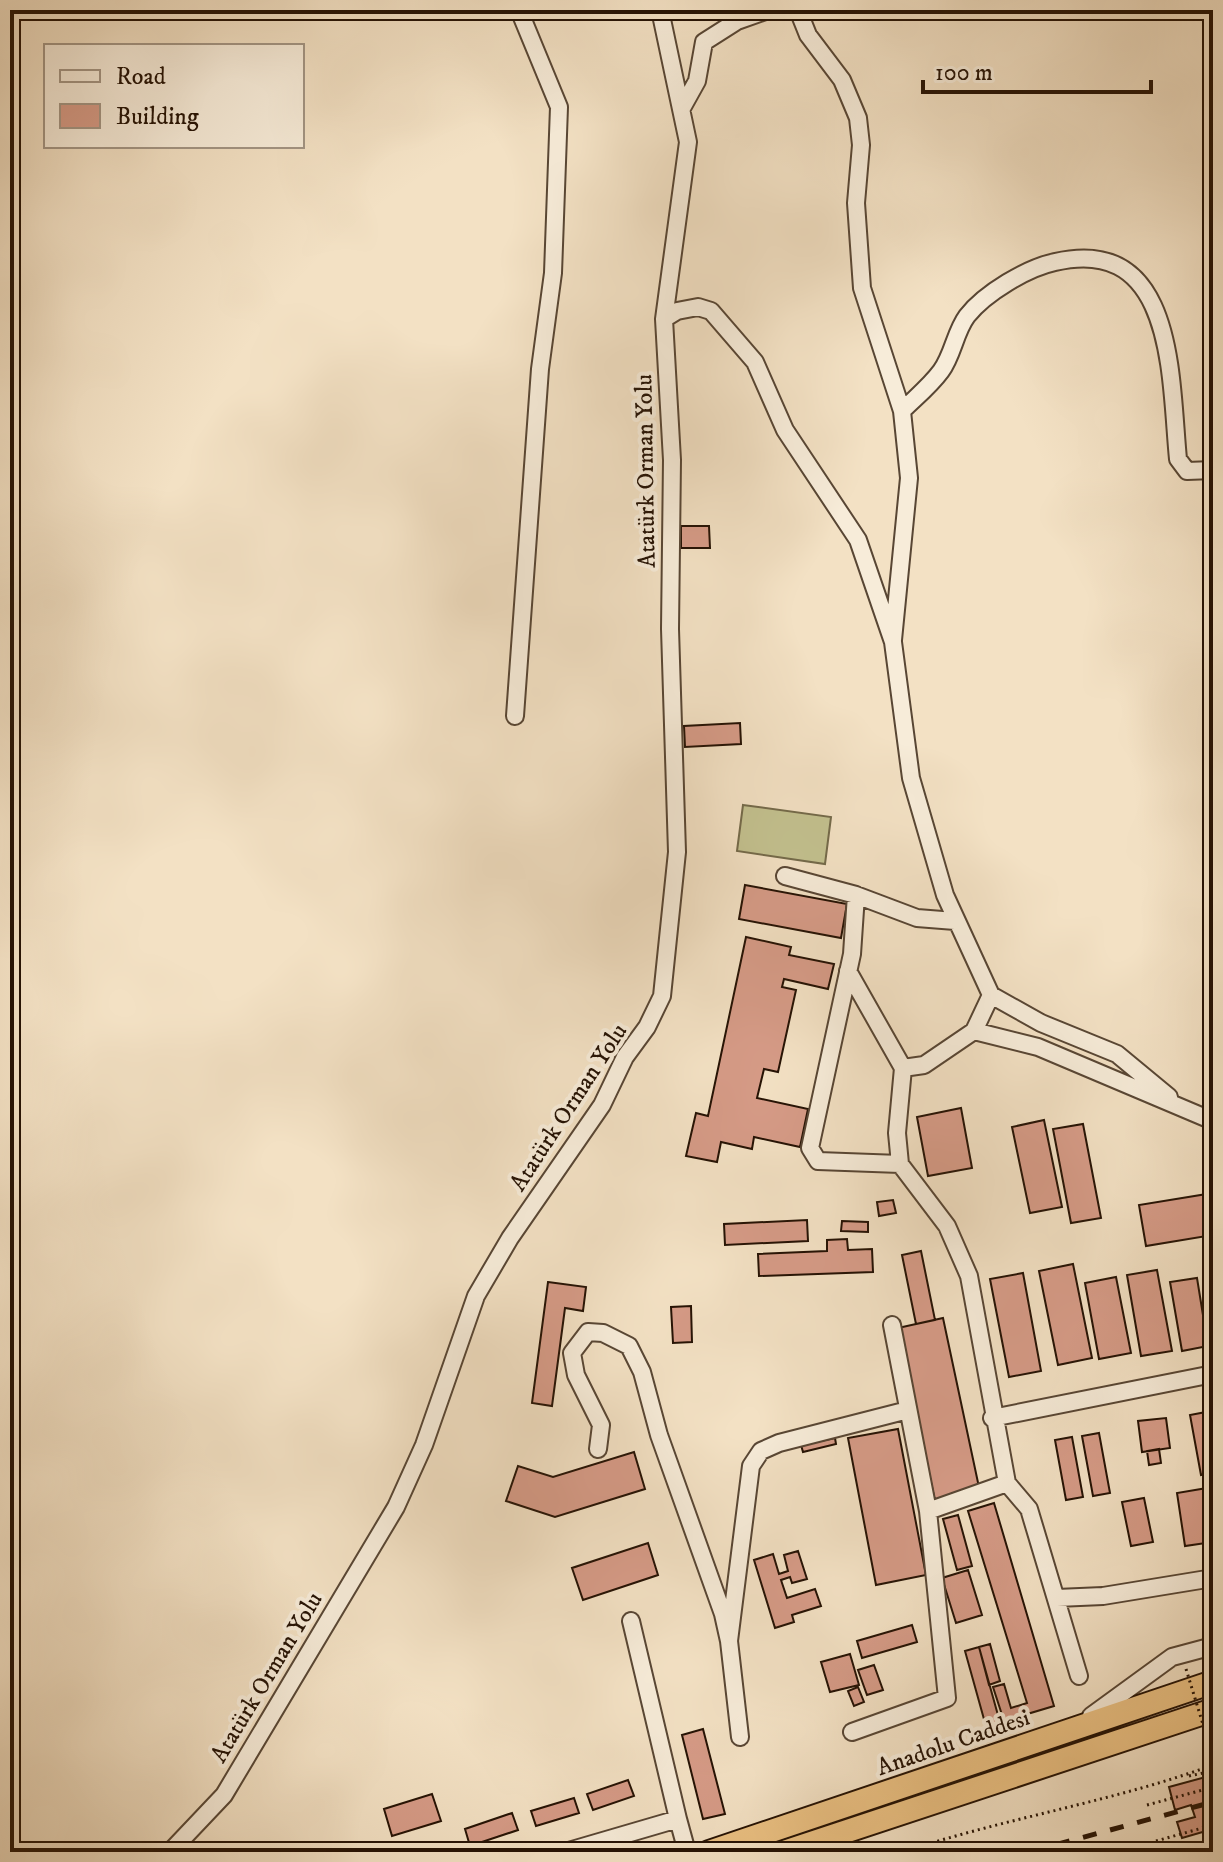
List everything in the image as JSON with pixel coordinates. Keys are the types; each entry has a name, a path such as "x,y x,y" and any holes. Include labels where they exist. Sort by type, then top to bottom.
{"highway":[{"name":"Anadolu Caddesi","path":"709,1852 1213,1682"},
{"path":"784,1852 1213,1710"}],"street":[{"path":"515,716 540,369 553,273 559,107 519,10"},
{"name":"Atatürk Orman Yolu","path":"170,1852 224,1795 396,1507 424,1445 476,1296 510,1238 602,1105 625,1057 647,1027 662,996 674,908 677,852 670,629 672,460 664,319 688,142 660,10"},
{"path":"682,108 697,81 704,42 737,21 768,10"},
{"path":"798,10 808,35 842,80 858,118 861,145 856,203 862,288 902,411 909,478 893,642"},
{"path":"902,411 942,371 966,317 989,296 1046,264 1074,257 1110,259 1130,271 1147,294 1163,325 1178,459 1187,471 1213,470"},
{"path":"664,319 688,309 711,311 755,362 785,430 858,540 893,642 911,778 955,921 991,995 1041,1023 1117,1054 1182,1108"},
{"path":"785,876 856,895 917,918 955,921"},
{"path":"856,895 848,971 810,1148 818,1161 900,1164"},
{"path":"848,971 903,1068 897,1133 900,1164 947,1226 969,1276 992,1418 1007,1483 1029,1509 1079,1676"},
{"path":"903,1068 924,1065 974,1031 991,995"},
{"path":"974,1031 1038,1047 1213,1121"},
{"path":"852,1732 947,1698 928,1511 892,1325"},
{"path":"598,1449 601,1425 576,1375 572,1353 588,1332 603,1333 629,1346 642,1372 659,1435 723,1614 740,1737"},
{"path":"992,1418 1213,1374"},
{"path":"729,1641 751,1466 761,1451 779,1443 908,1410"},
{"path":"928,1511 1007,1483"},
{"path":"1057,1598 1103,1596 1213,1578"},
{"path":"631,1621 687,1852"},
{"path":"1048,1738 1106,1708 1172,1657 1213,1646"},
{"path":"565,1852 678,1819"}],"path":[{"path":"1186,1669 1213,1757"},
{"path":"1177,1778 1213,1765"},
{"path":"903,1852 975,1828 1213,1771"},
{"path":"1147,1805 1210,1788 1213,1800"},
{"path":"1156,1841 1213,1825"}],"shaded area":[{"path":"743,805 831,817 825,864 737,851"}],"building":[{"path":"681,526 709,526 710,548 681,548"},
{"path":"740,723 741,744 685,747 684,726"},
{"path":"745,885 847,904 841,938 739,919"},
{"path":"746,937 791,947 789,955 834,964 828,989 784,979 782,987 796,990 778,1072 764,1069 757,1098 808,1109 800,1147 754,1137 752,1149 721,1142 717,1162 686,1156 696,1113 708,1116"},
{"path":"961,1108 972,1168 928,1176 917,1117"},
{"path":"1044,1120 1062,1207 1030,1213 1012,1127"},
{"path":"1083,1124 1101,1218 1071,1223 1053,1129"},
{"path":"1213,1193 1213,1235 1146,1246 1139,1205"},
{"path":"893,1200 896,1213 879,1216 877,1202"},
{"path":"807,1220 808,1241 725,1245 724,1224"},
{"path":"842,1221 868,1222 868,1232 841,1231"},
{"path":"847,1239 848,1250 872,1249 873,1272 759,1276 758,1254 827,1251 827,1240"},
{"path":"921,1251 935,1320 916,1324 902,1255"},
{"path":"1073,1264 1092,1358 1058,1365 1039,1271"},
{"path":"1157,1270 1172,1351 1141,1356 1127,1275"},
{"path":"1023,1273 1041,1371 1009,1377 990,1279"},
{"path":"1116,1277 1131,1353 1099,1359 1085,1283"},
{"path":"1197,1278 1208,1346 1182,1351 1170,1282"},
{"path":"548,1282 586,1287 583,1311 565,1308 552,1406 532,1403"},
{"path":"691,1306 692,1342 673,1343 671,1307"},
{"path":"943,1318 980,1492 935,1501 898,1328"},
{"path":"1206,1412 1213,1473 1201,1475 1190,1415"},
{"path":"1166,1418 1170,1448 1142,1452 1138,1421"},
{"path":"898,1429 926,1575 876,1585 848,1438"},
{"path":"1099,1433 1110,1493 1093,1496 1082,1436"},
{"path":"1072,1437 1083,1497 1066,1500 1055,1440"},
{"path":"835,1438 836,1444 803,1452 801,1445"},
{"path":"1159,1449 1161,1463 1149,1465 1147,1451"},
{"path":"634,1452 645,1489 555,1517 506,1501 518,1466 553,1477"},
{"path":"1213,1487 1213,1542 1185,1546 1177,1493"},
{"path":"1144,1498 1153,1542 1131,1546 1122,1502"},
{"path":"994,1503 1054,1706 1004,1721 993,1687 1004,1684 1011,1708 1027,1703 968,1511"},
{"path":"958,1515 972,1566 957,1570 943,1519"},
{"path":"648,1543 658,1575 583,1600 572,1568"},
{"path":"798,1551 807,1579 792,1583 790,1577 781,1580 787,1598 815,1589 821,1606 792,1615 794,1622 775,1628 754,1560 773,1554 779,1574 788,1571 784,1555"},
{"path":"968,1570 982,1615 956,1623 942,1578"},
{"path":"912,1625 917,1642 862,1658 857,1641"},
{"path":"990,1644 1000,1681 989,1685 979,1647"},
{"path":"979,1647 1001,1726 987,1730 965,1651"},
{"path":"850,1654 859,1685 830,1692 821,1662"},
{"path":"874,1665 883,1690 867,1695 858,1670"},
{"path":"858,1687 864,1702 854,1706 848,1691"},
{"path":"703,1729 725,1814 703,1819 682,1735"},
{"path":"1213,1775 1213,1829 1182,1838 1177,1822 1195,1817 1191,1805 1175,1810 1169,1787"},
{"path":"628,1780 634,1796 593,1810 587,1794"},
{"path":"432,1794 441,1821 392,1836 384,1809"},
{"path":"574,1798 579,1813 536,1826 531,1811"},
{"path":"512,1813 518,1830 470,1846 465,1829"}],"railway":[{"path":"1029,1852 1213,1802"}]}
